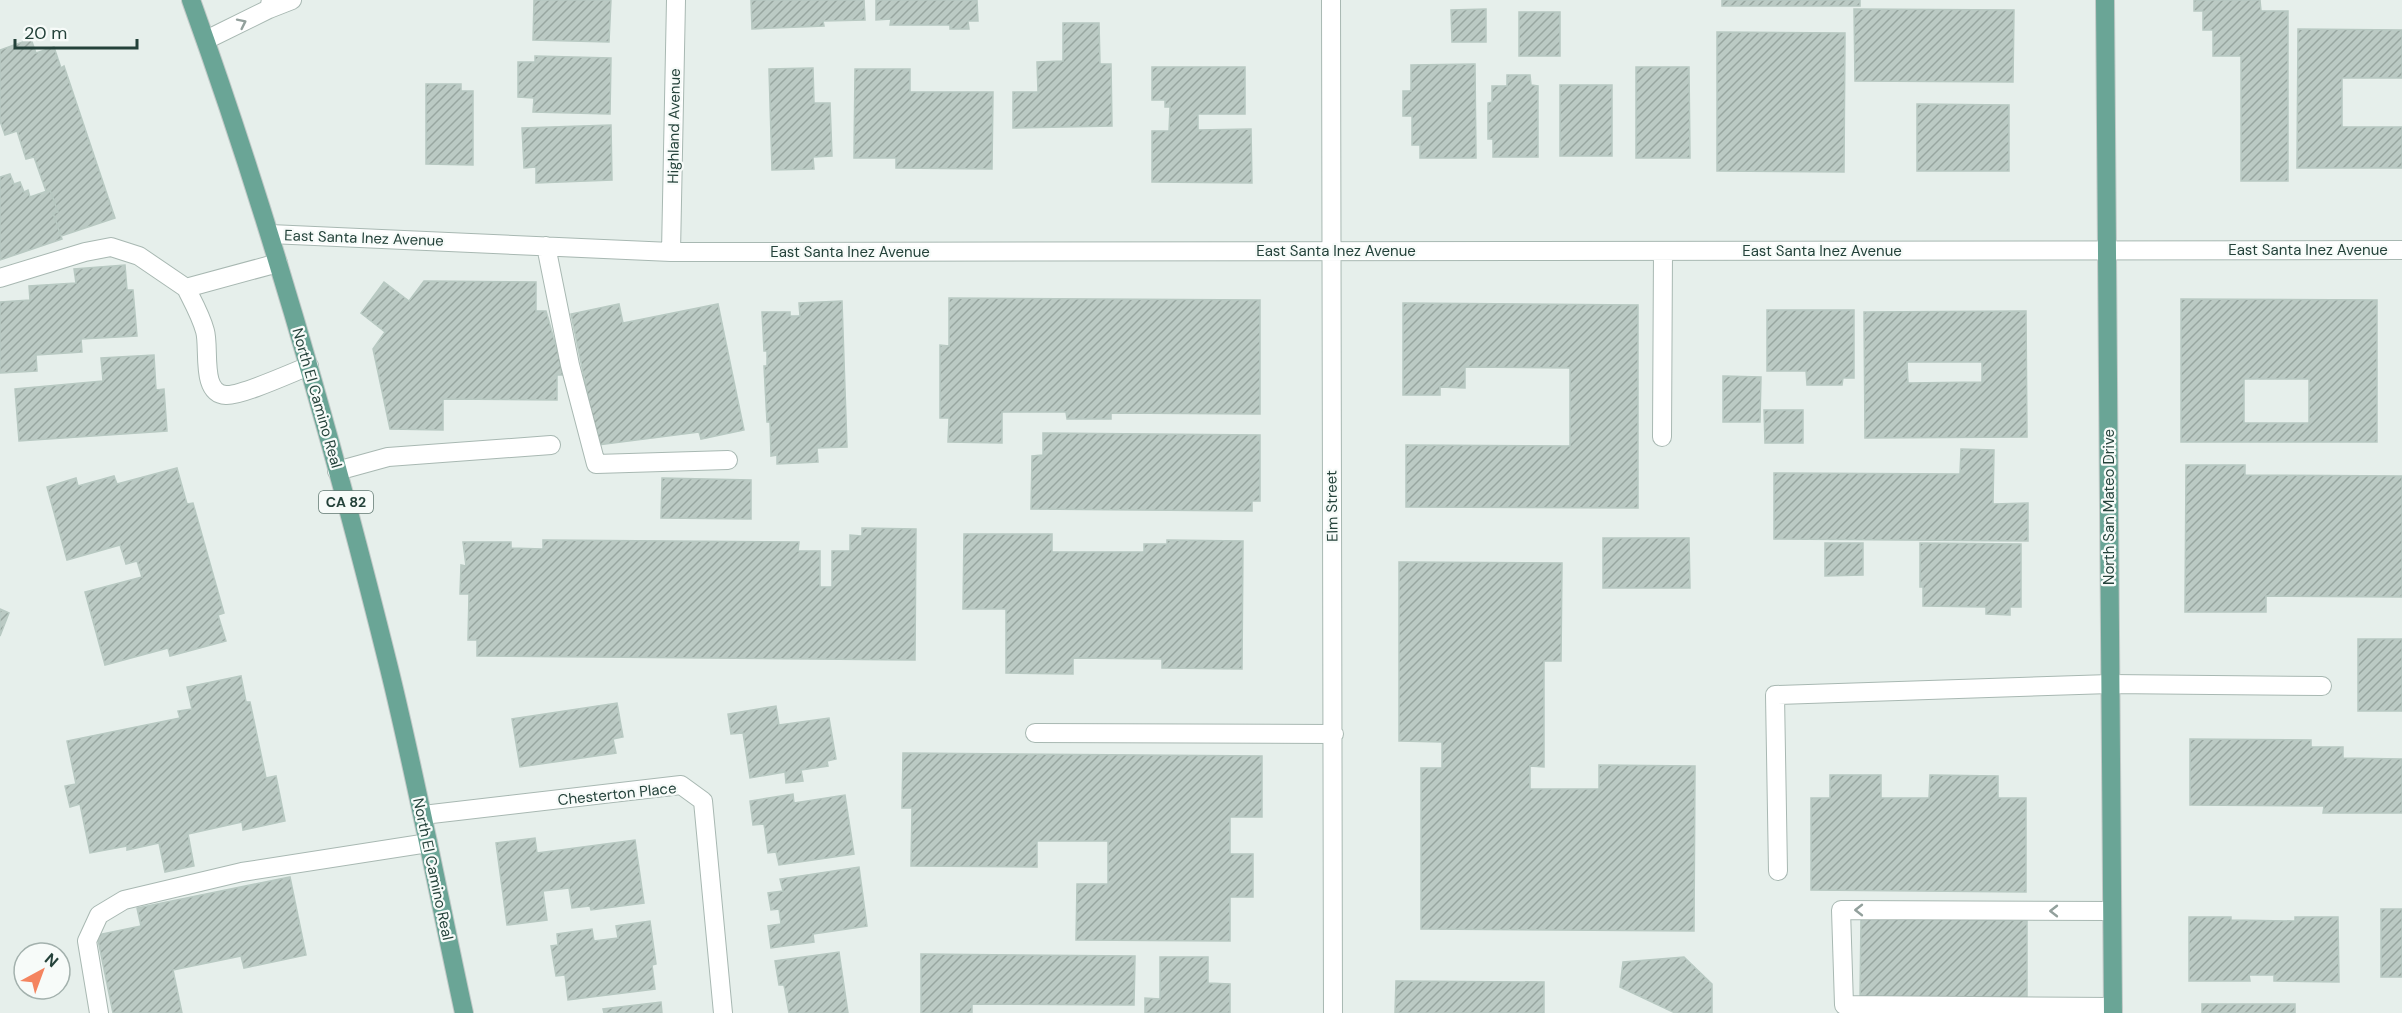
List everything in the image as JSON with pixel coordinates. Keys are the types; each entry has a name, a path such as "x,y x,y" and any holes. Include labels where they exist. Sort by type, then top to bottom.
{"main road":[{"name":"North El Camino Real","path":"191,0 270,234 309,366 389,669 423,815 464,1013"},
{"name":"North San Mateo Drive","path":"2105,0 2113,1010"}],"street":[{"path":"206,40 270,4 292,0"},
{"name":"Highland Avenue","path":"671,252 676,0"},
{"name":"Elm Street","path":"1331,0 1333,1013"},
{"name":"East Santa Inez Avenue","path":"270,234 671,252 2402,250"},
{"path":"546,246 570,365 596,464 728,460"},
{"path":"0,278 85,252 111,247 139,256 186,288 205,330 208,347 208,378 217,393 224,395 241,392 309,366"},
{"path":"1662,437 1663,251"},
{"path":"186,288 278,263"},
{"path":"337,471 388,457 551,445"},
{"path":"1778,871 1775,695 2110,684 2322,686"},
{"path":"1035,733 1334,734"},
{"name":"Chesterton Place","path":"423,815 681,785 703,801 723,1013"},
{"path":"99,1013 87,941 99,915 124,900 242,872 428,843"},
{"path":"2112,911 1841,910 1841,949 1844,1005 2113,1010"}],"building":[{"path":"534,0 611,0 609,42 533,40"},
{"path":"751,0 864,0 865,20 823,21 824,26 752,29"},
{"path":"876,0 977,0 978,21 968,21 969,29 950,29 950,25 890,25 891,19 876,20"},
{"path":"1722,0 1860,0 1860,6 1722,6"},
{"path":"2194,0 2260,0 2261,11 2288,11 2288,181 2241,181 2241,56 2213,56 2213,30 2203,30 2203,11 2194,11"},
{"path":"1486,9 1486,42 1452,42 1451,10"},
{"path":"1854,9 2014,10 2013,82 1855,81"},
{"path":"1519,12 1560,12 1560,56 1519,56"},
{"path":"1063,23 1099,23 1100,64 1111,64 1112,126 1013,128 1013,92 1038,92 1037,62 1063,61"},
{"path":"2298,29 2402,30 2402,78 2342,78 2342,127 2402,127 2402,168 2297,168"},
{"path":"1717,32 1845,33 1844,172 1717,171"},
{"path":"31,39 36,53 54,47 61,68 64,66 115,218 61,236 53,213 58,212 50,190 46,191 34,157 26,159 17,131 5,135 0,121 0,50"},
{"path":"535,56 611,58 610,114 533,112 534,98 518,97 518,62 535,62"},
{"path":"1475,64 1476,158 1420,158 1420,145 1412,145 1412,116 1403,116 1403,91 1411,91 1411,65"},
{"path":"1152,67 1245,67 1245,114 1198,114 1198,130 1251,129 1252,183 1152,182 1152,131 1169,131 1170,107 1165,107 1165,100 1152,100"},
{"path":"1636,67 1689,67 1690,158 1636,158"},
{"path":"813,68 814,103 830,103 832,156 813,157 814,169 772,170 769,69"},
{"path":"855,69 910,69 910,92 993,92 992,169 896,168 896,158 854,158"},
{"path":"1507,75 1530,75 1531,85 1538,86 1538,157 1493,157 1493,139 1488,139 1488,103 1492,102 1492,86 1507,86"},
{"path":"426,84 461,84 461,91 473,91 473,165 426,164"},
{"path":"1560,85 1612,85 1612,156 1560,156"},
{"path":"1917,104 2009,105 2009,171 1917,171"},
{"path":"611,125 612,180 536,183 536,167 524,168 522,128"},
{"path":"10,174 14,184 20,182 24,192 28,190 30,197 50,190 58,212 53,213 62,239 0,260 0,177"},
{"path":"125,265 127,290 133,290 137,336 81,339 82,352 36,355 37,371 0,373 0,302 30,300 29,286 76,283 74,269"},
{"path":"424,281 536,282 536,311 546,311 564,375 557,375 557,400 443,399 443,430 390,429 373,349 385,332 361,313 384,282 409,301"},
{"path":"949,298 1260,300 1260,414 1111,413 1111,419 1067,419 1066,412 1002,412 1002,443 948,442 949,418 940,418 940,345 949,346"},
{"path":"2181,299 2377,300 2377,442 2181,442","holes":["2244,379 2309,379 2309,423 2244,423"]},
{"path":"842,301 847,447 817,448 818,462 777,464 777,455 771,456 770,422 767,422 764,366 767,366 767,351 764,351 762,312 790,312 790,316 800,316 799,303"},
{"path":"1403,303 1638,305 1638,508 1406,507 1406,445 1570,446 1570,368 1465,367 1465,388 1440,387 1440,395 1403,395"},
{"path":"619,304 623,323 718,304 744,430 701,439 699,432 598,445 571,314"},
{"path":"1767,310 1854,310 1854,378 1843,378 1842,385 1807,385 1806,371 1767,371"},
{"path":"2026,311 2027,437 1865,438 1864,312","holes":["1907,362 1982,362 1982,382 1908,383"]},
{"path":"154,355 156,390 164,389 167,431 19,441 15,389 103,381 101,358"},
{"path":"1723,376 1761,377 1760,422 1723,422"},
{"path":"1764,410 1803,410 1803,443 1765,443"},
{"path":"1043,433 1260,435 1260,501 1252,501 1252,511 1031,509 1032,456 1043,455"},
{"path":"1961,449 1994,450 1993,504 2028,503 2028,541 1774,539 1774,473 1960,474"},
{"path":"2186,465 2245,465 2245,475 2402,476 2402,597 2266,596 2266,612 2185,612"},
{"path":"177,468 187,504 193,503 224,613 218,615 226,641 170,656 168,648 105,665 85,592 142,577 137,561 126,564 120,545 67,560 47,487 76,478 78,486 114,476 117,484"},
{"path":"662,478 751,480 751,519 661,518"},
{"path":"862,528 916,529 915,660 477,656 477,640 468,640 469,594 460,594 461,565 466,566 463,542 511,542 511,548 543,549 543,540 799,542 798,551 820,551 820,587 832,587 832,551 850,551 850,535 862,536"},
{"path":"964,534 1052,534 1052,552 1144,552 1144,544 1167,544 1167,540 1243,541 1242,669 1162,668 1162,659 1073,658 1073,674 1006,673 1006,609 963,609"},
{"path":"1603,538 1689,538 1690,588 1603,588"},
{"path":"1825,543 1863,543 1863,575 1825,576"},
{"path":"1920,543 2021,544 2021,607 2010,607 2010,615 1986,614 1986,607 1923,606 1923,587 1920,587"},
{"path":"1399,562 1562,563 1561,661 1544,661 1544,767 1530,766 1530,789 1599,789 1599,765 1695,766 1694,931 1421,929 1421,768 1442,768 1442,742 1399,741"},
{"path":"0,609 9,613 0,636"},
{"path":"2358,639 2402,639 2402,711 2358,711"},
{"path":"241,676 246,702 250,702 266,778 276,776 285,821 243,830 242,822 188,834 194,866 165,872 159,843 127,850 127,846 90,853 80,804 70,807 65,786 76,784 67,741 180,718 178,711 192,709 187,687"},
{"path":"617,703 623,737 613,739 616,753 520,767 512,719"},
{"path":"776,706 779,725 829,718 836,759 827,761 828,766 801,770 803,781 786,783 785,772 750,778 743,733 731,734 728,714"},
{"path":"2190,739 2311,740 2311,747 2343,747 2343,758 2402,759 2402,813 2323,813 2324,806 2190,805"},
{"path":"903,753 1262,756 1262,817 1230,817 1230,854 1253,854 1253,897 1230,897 1230,941 1076,940 1077,884 1108,884 1108,841 1037,841 1037,867 911,866 912,808 902,808"},
{"path":"1830,775 1881,775 1881,798 1929,798 1930,775 1998,776 1998,798 2026,798 2026,892 1811,890 1811,798 1830,798"},
{"path":"793,794 794,803 845,795 854,854 779,865 776,852 768,853 764,824 753,825 750,801"},
{"path":"535,838 537,853 635,840 644,903 591,910 590,906 572,908 569,888 543,891 547,920 507,925 496,843"},
{"path":"859,867 867,926 813,934 814,942 771,948 768,926 781,924 779,909 771,910 768,893 783,891 780,879"},
{"path":"290,877 306,955 244,968 241,956 173,970 182,1013 113,1013 97,935 141,926 137,908"},
{"path":"2381,909 2402,909 2402,977 2381,977"},
{"path":"2189,917 2295,921 2295,917 2338,917 2339,982 2274,981 2274,975 2249,975 2250,981 2189,981"},
{"path":"1861,918 2027,920 2027,1000 1860,999"},
{"path":"650,921 656,964 652,965 655,989 568,1000 565,975 556,976 551,946 558,945 557,934 592,929 594,941 618,938 616,926"},
{"path":"839,952 848,1013 789,1013 784,985 779,985 775,961"},
{"path":"921,954 1135,956 1134,1005 972,1004 972,1013 921,1013"},
{"path":"1160,957 1208,957 1208,983 1230,984 1230,1013 1145,1013 1145,998 1160,999"},
{"path":"1684,957 1712,984 1712,1013 1675,1013 1620,987 1623,962"},
{"path":"1396,981 1544,982 1544,1013 1395,1013"},
{"path":"661,1002 662,1013 604,1013 603,1009"},
{"path":"2202,1004 2295,1004 2295,1013 2202,1013"}]}
